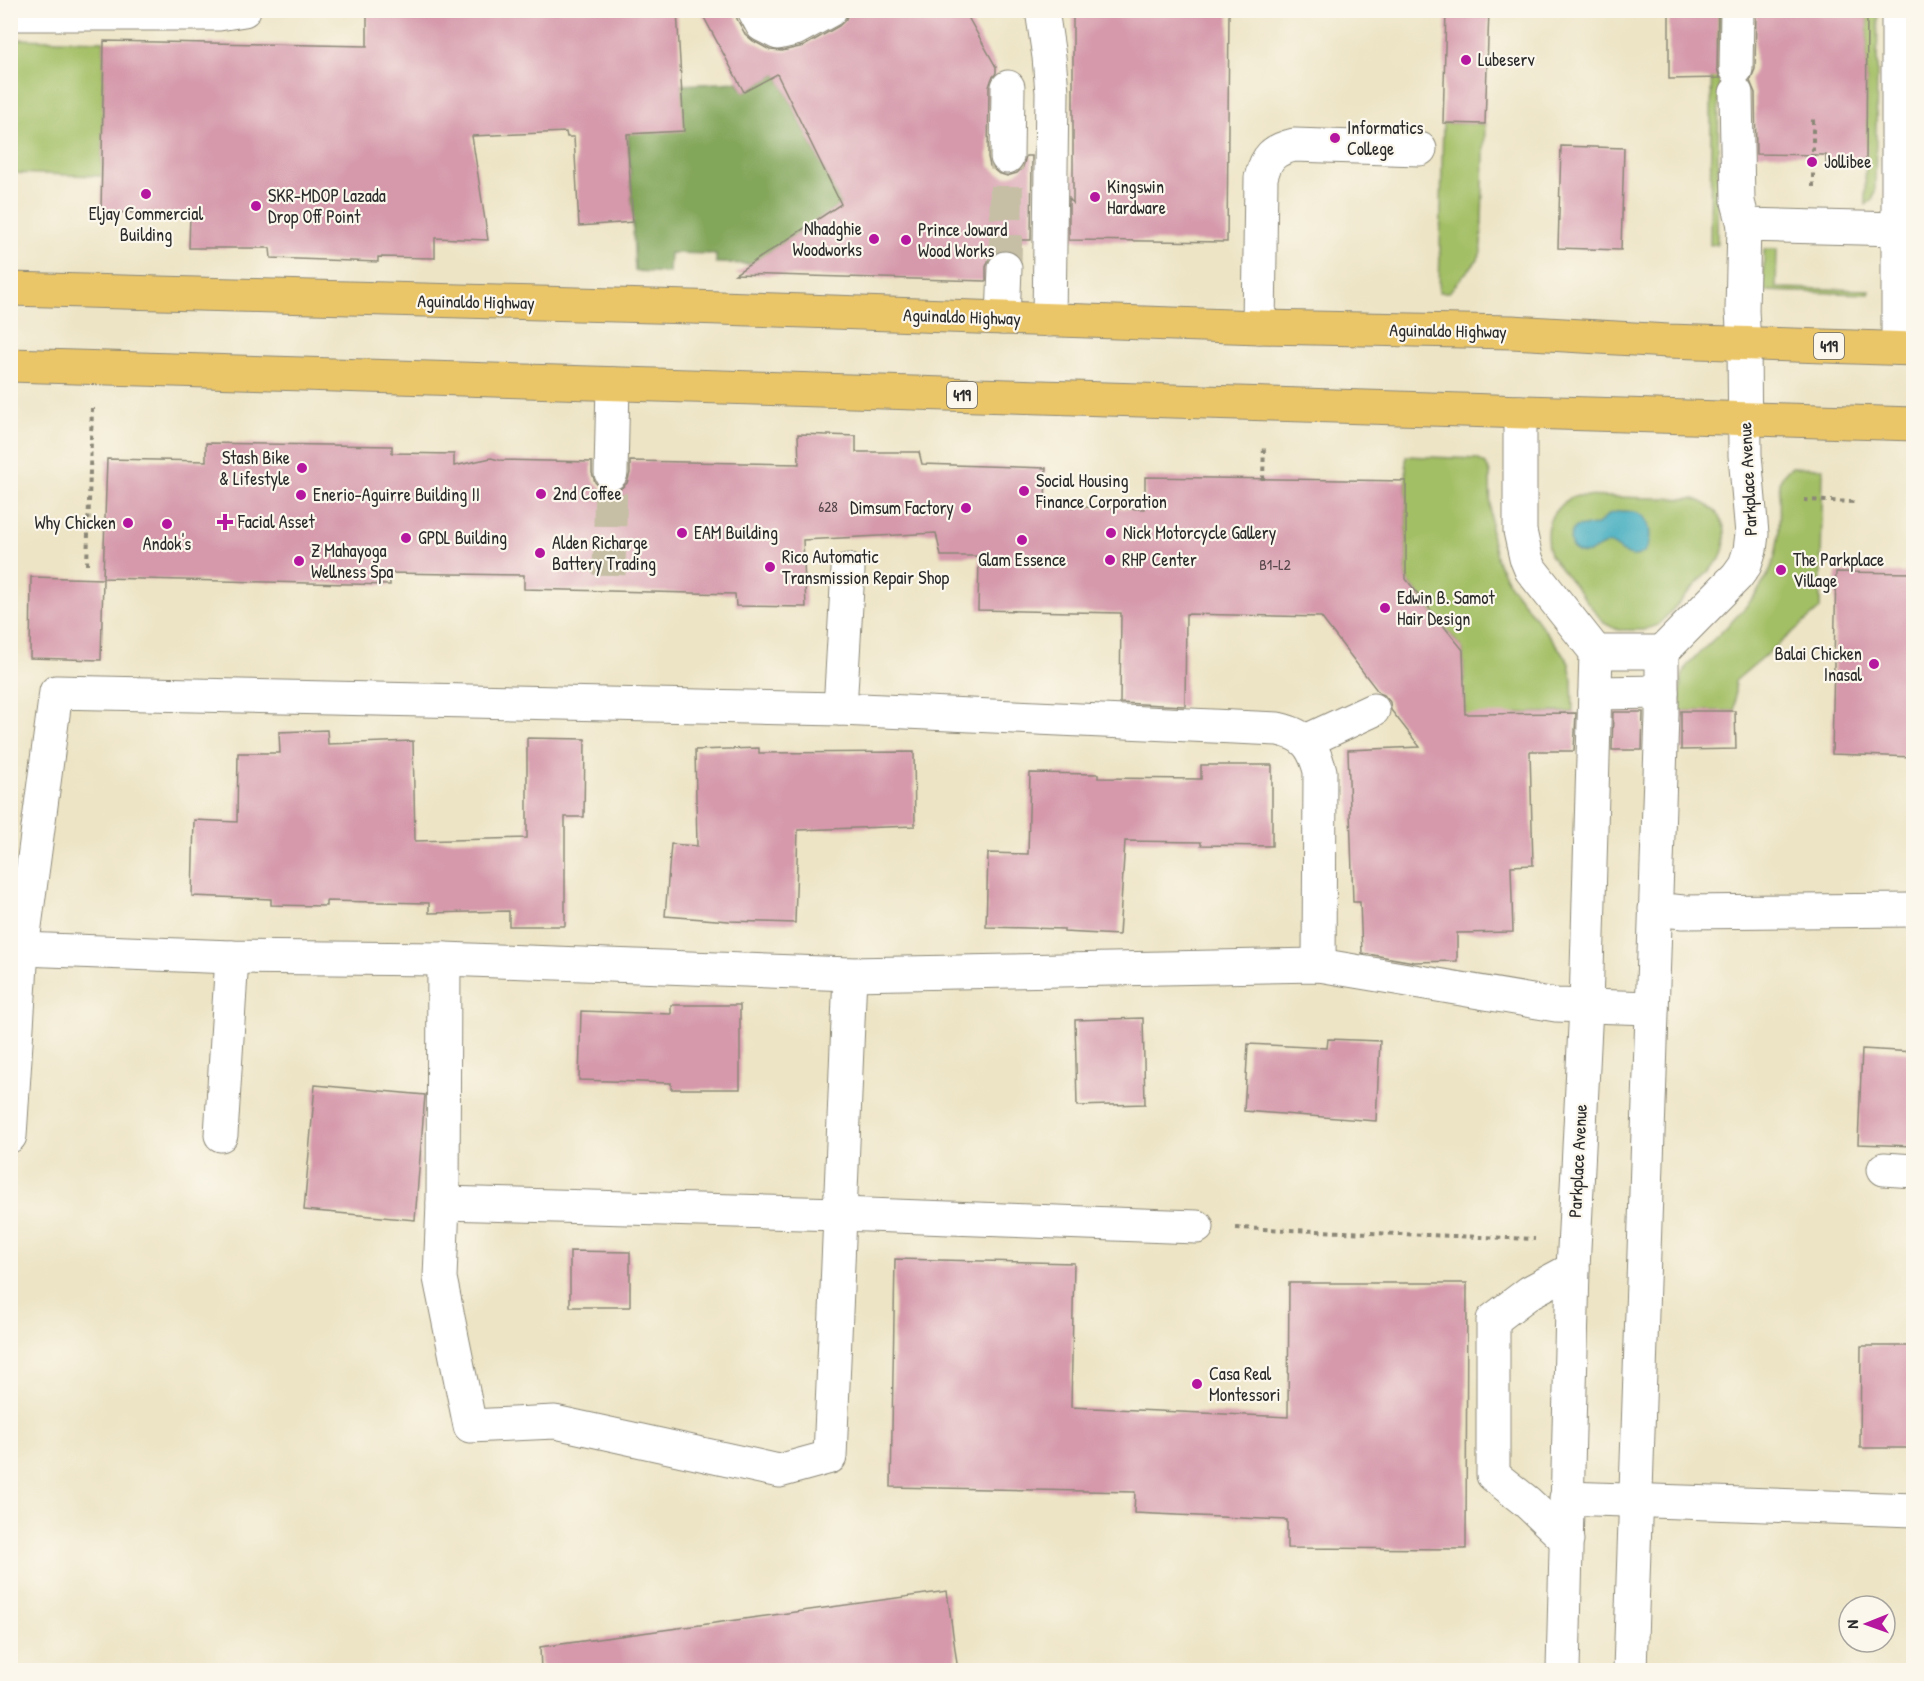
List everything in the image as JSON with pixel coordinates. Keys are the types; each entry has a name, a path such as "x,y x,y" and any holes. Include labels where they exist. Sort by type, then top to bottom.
{"highway":[{"name":"Aguinaldo Highway","path":"10,290 691,307 1259,327 1512,332 1906,348"},
{"name":"419","path":"10,365 1914,424"}],"street":[{"path":"10,14 219,14 244,10"},
{"path":"754,10 762,25 778,33 795,29 830,10"},
{"path":"1042,10 1052,92 1049,320"},
{"name":"Parkplace Avenue","path":"1662,652 1745,565 1752,534 1744,455 1742,311 1744,225 1738,202 1737,10"},
{"path":"1898,10 1899,229 1906,348"},
{"path":"1007,157 1008,87"},
{"path":"1259,327 1261,178 1270,155 1281,148 1294,145 1420,149"},
{"path":"1744,225 1899,229"},
{"path":"1004,318 1005,268"},
{"path":"611,473 613,384"},
{"path":"1520,412 1520,531 1531,570 1596,652 1662,652 1630,1671"},
{"path":"840,709 848,570"},
{"name":"Parkplace Avenue","path":"1563,1671 1573,1255 1586,1006 1596,652"},
{"path":"10,1136 22,949 56,692 840,709 1278,729 1293,732 1306,741 1316,755 1320,771 1319,965"},
{"path":"1595,693 1662,692"},
{"path":"1306,741 1373,710"},
{"path":"1655,909 1683,912 1914,910"},
{"path":"22,949 231,957 444,959 850,974 1319,965 1556,1005 1652,1008"},
{"path":"221,1135 231,957"},
{"path":"444,959 443,1203 440,1278 470,1426 555,1422 779,1471 830,1458 850,974"},
{"path":"443,1203 1197,1227"},
{"path":"1567,1540 1527,1502 1492,1475 1493,1320 1573,1255"},
{"path":"1566,1498 1914,1509"}],"path":[{"path":"1813,119 1813,227"},
{"path":"87,565 92,402"},
{"path":"1263,480 1264,442"},
{"path":"1804,500 1854,502"},
{"path":"1197,1227 1573,1255"}],"green space":[{"path":"1720,10 1717,244 1710,245 1712,11"},
{"path":"1867,11 1878,11 1875,192 1872,200 1865,205"},
{"path":"11,39 104,41 102,176 11,173"},
{"path":"777,74 841,204 751,264 716,263 716,254 670,253 669,273 635,271 628,134 681,85 738,82 744,92"},
{"path":"1443,123 1485,124 1481,252 1478,259 1449,292 1439,292"},
{"path":"1764,249 1777,249 1776,288 1870,290 1869,294 1763,291"},
{"path":"1406,456 1477,459 1486,464 1490,473 1491,534 1497,561 1510,585 1569,663 1573,712 1518,713 1518,750 1466,746 1463,650 1406,579"},
{"path":"1792,467 1823,468 1820,609 1735,681 1735,711 1681,711 1681,686 1685,669 1753,598 1771,567 1779,534 1779,482 1784,473"},
{"path":"1574,496 1695,499 1718,515 1725,531 1724,549 1720,559 1658,625 1643,630 1618,630 1604,623 1550,555 1547,528 1553,514 1565,501"}],"water":[{"path":"1620,511 1637,513 1646,519 1650,536 1644,552 1630,556 1610,544 1584,554 1573,548 1570,542 1575,527 1597,525 1609,514"}],"building":[{"path":"367,10 677,10 684,131 627,134 633,222 579,226 574,137 567,137 566,132 472,136 488,240 435,238 435,258 378,257 378,262 271,258 270,248 189,248 190,214 101,212 104,41 367,46"},
{"path":"700,10 735,10 745,34 753,41 770,50 782,51 804,46 839,26 846,19 849,10 964,10 996,67 996,73 989,87 988,157 990,166 998,173 1007,176 1017,173 1023,167 1026,156 1032,156 1031,240 1018,240 1018,255 1006,249 996,252 989,259 986,267 986,281 735,274 841,204 777,74 744,92"},
{"path":"1073,10 1229,10 1227,242 1069,240 1069,198 1073,204"},
{"name":"Lubeserv","path":"1446,10 1489,10 1485,124 1443,123"},
{"path":"1669,10 1718,10 1717,69 1720,78 1669,79"},
{"path":"1756,10 1867,10 1866,165 1826,164 1826,155 1756,154 1755,93 1750,81 1755,69"},
{"path":"1561,146 1624,148 1621,250 1558,248"},
{"path":"798,434 856,436 856,452 919,452 922,464 1046,468 1045,506 1145,509 1145,477 1406,481 1406,579 1463,650 1465,714 1576,713 1574,751 1530,751 1533,865 1511,866 1513,932 1457,933 1457,961 1414,962 1362,953 1360,902 1353,902 1348,750 1420,747 1391,710 1390,702 1379,693 1321,617 1186,614 1185,706 1120,703 1121,613 978,610 979,556 941,556 936,533 803,540 806,607 736,606 735,594 524,589 524,575 390,573 390,585 103,578 107,459 206,461 206,443 392,446 392,453 454,454 454,466 491,458 592,462 595,482 602,489 611,492 619,490 627,483 630,461 799,464"},
{"name":"Balai Chicken Inasal","path":"1836,572 1914,573 1914,757 1832,754"},
{"path":"31,577 103,579 101,660 30,658"},
{"path":"1681,711 1735,711 1736,749 1681,750"},
{"path":"1613,712 1643,712 1642,750 1612,750"},
{"path":"327,730 328,744 413,741 415,841 527,838 527,738 585,739 584,817 565,817 565,926 509,926 509,911 429,913 429,903 326,901 326,906 271,905 271,899 192,896 194,820 237,822 238,753 280,753 279,732"},
{"path":"759,748 759,753 914,752 915,826 798,830 795,923 665,916 671,844 697,846 695,750"},
{"path":"1201,765 1272,765 1272,846 1125,841 1119,935 1064,932 1064,929 986,927 988,853 1028,854 1030,773 1098,774 1098,778 1201,779"},
{"path":"671,1005 740,1005 740,1089 671,1089 671,1083 579,1080 581,1011 671,1014"},
{"path":"1143,1018 1145,1104 1077,1106 1075,1020"},
{"path":"1328,1039 1380,1041 1376,1121 1244,1111 1248,1044 1327,1048"},
{"path":"1862,1049 1914,1052 1914,1146 1858,1144"},
{"path":"315,1085 425,1095 415,1220 304,1210"},
{"path":"570,1251 630,1252 630,1307 570,1307"},
{"path":"895,1259 1074,1263 1071,1407 1288,1417 1289,1283 1467,1283 1466,1549 1287,1548 1287,1520 1134,1513 1135,1492 891,1487"},
{"path":"1861,1346 1914,1346 1914,1448 1860,1448"},
{"path":"947,1591 958,1671 541,1671 540,1647"}],"tunnel":[{"path":"1005,268 1007,157"},
{"path":"609,575 611,473"}],"place":[{"name":"Lubeserv","path":"1466,60"},
{"name":"Informatics College","path":"1335,138"},
{"name":"Jollibee","path":"1812,162"},
{"name":"Eljay Commercial Building","path":"146,194"},
{"name":"Kingswin Hardware","path":"1095,197"},
{"name":"SKR-MDOP Lazada Drop Off Point","path":"256,206"},
{"name":"Nhadghie Woodworks","path":"874,239"},
{"name":"Prince Joward Wood Works","path":"906,240"},
{"name":"Stash Bike & Lifestyle","path":"302,468"},
{"name":"Social Housing Finance Corporation","path":"1024,491"},
{"name":"2nd Coffee","path":"541,494"},
{"name":"Enerio-Aguirre Building II","path":"301,495"},
{"name":"Dimsum Factory","path":"966,508"},
{"name":"Facial Asset","path":"225,522"},
{"name":"Why Chicken","path":"128,523"},
{"name":"Andok's","path":"167,524"},
{"name":"EAM Building","path":"682,533"},
{"name":"Nick Motorcycle Gallery","path":"1111,533"},
{"name":"GPDL Building","path":"406,538"},
{"name":"Glam Essence","path":"1022,540"},
{"name":"Alden Richarge Battery Trading","path":"540,553"},
{"name":"RHP Center","path":"1110,560"},
{"name":"Z Mahayoga Wellness Spa","path":"299,561"},
{"name":"Rico Automatic Transmission Repair Shop","path":"770,567"},
{"name":"The Parkplace Village","path":"1781,570"},
{"name":"Edwin B. Samot Hair Design","path":"1385,608"},
{"name":"Balai Chicken Inasal","path":"1874,664"},
{"name":"Casa Real Montessori","path":"1197,1384"}]}
